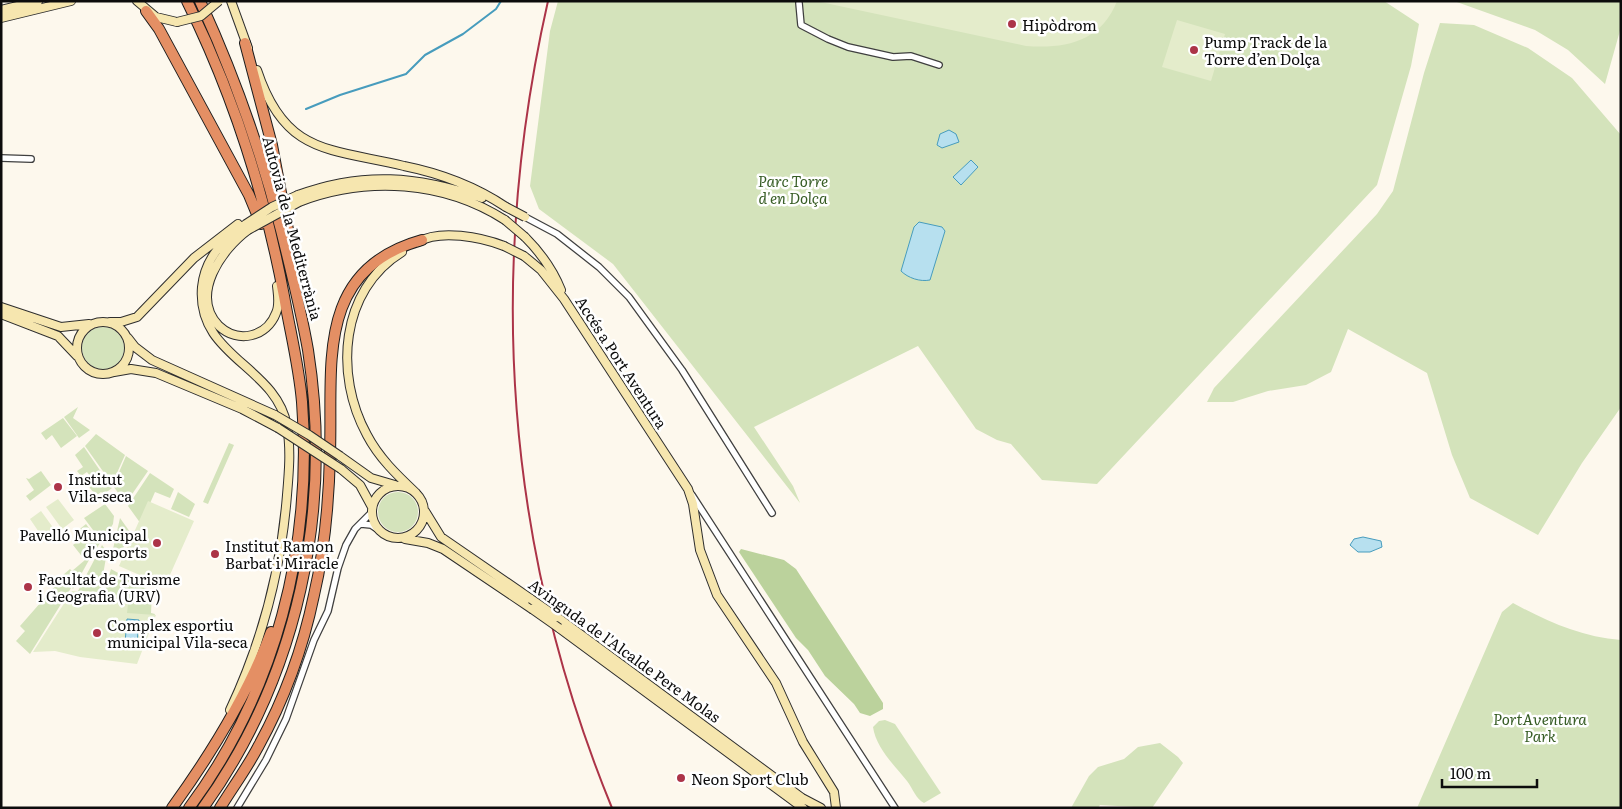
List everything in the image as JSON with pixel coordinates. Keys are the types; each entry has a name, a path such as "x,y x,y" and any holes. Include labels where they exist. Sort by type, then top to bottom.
{"highway":[{"name":"Autovia de la Mediterrània","path":"187,1 217,68 244,142 268,224 299,377 304,458 304,483 294,565 278,633 253,699 220,762 189,808"},
{"name":"Autovia de la Mediterrània","path":"200,1 223,53 248,119 269,187 294,280 308,351 314,407 315,488 312,528 303,582 288,638 274,680 236,757 204,808"},
{"path":"146,11 159,29 249,195 263,228 281,304 286,310"},
{"path":"246,42 274,154 294,264 294,280"},
{"path":"220,808 258,747 278,705 295,662 314,596 328,514 331,438 331,353 338,318 349,293 372,265 402,245 422,240"},
{"path":"172,808 229,722 260,661 288,577 294,565"},
{"path":"234,784 273,693 274,680"}],"street":[{"path":"1,10 38,1"},
{"path":"1,18 71,1"},
{"path":"137,1 146,11 156,17 177,22 201,16 219,1"},
{"path":"231,1 269,102 286,125 313,144 335,152 390,162 433,174 491,197 506,207"},
{"path":"798,4 801,24 828,39 867,52 893,57 911,56 939,65"},
{"path":"1,158 31,159"},
{"path":"396,182 461,198 505,220 538,251 556,277 564,299"},
{"path":"1,307 61,327 120,322 137,317 194,257 246,225 327,186 396,182 444,186 506,207 525,216 557,234 599,267 628,297 682,370 772,513"},
{"path":"217,739 249,665 271,598 282,546 289,466 287,428 279,402 260,379 220,344 209,328 202,305 204,276 209,261 223,242 272,206 299,199"},
{"path":"246,225 224,252 214,270 209,295 213,317 224,330 234,335 250,336 259,332 272,321 277,311 277,286"},
{"name":"Accés a Port Aventura","path":"422,240 456,235 482,239 504,246 524,256 541,270 564,299 806,673 896,808"},
{"path":"361,524 371,525 390,538 400,539 408,537 419,528 424,514 424,506 416,493 385,462 364,429 351,393 347,353 355,306 368,283 385,264 422,240"},
{"path":"1,314 58,336 90,371 98,374 131,369 156,373 242,409 278,428 341,469 360,485 372,510 377,529"},
{"path":"110,322 117,325 135,347 152,360 275,415 309,435 372,478 416,493"},
{"path":"79,359 77,342 80,334 93,323"},
{"path":"114,372 121,368 129,354 128,338"},
{"path":"237,808 266,760 286,719 314,640 328,611 338,568 346,545 355,530 372,510 382,492 399,486"},
{"name":"Accés a Port Aventura","path":"688,489 693,504 700,550 717,595 732,621 773,677 803,742 834,792 836,808"},
{"name":"Avinguda de l'Alcalde Pere Molas","path":"424,506 440,537 557,617 802,798 820,808"},
{"name":"Avinguda de l'Alcalde Pere Molas","path":"400,539 428,543 443,549 559,628 803,808"}],"green space":[{"name":"Parc Torre d'en Dolça","path":"558,1 1384,1 1419,24 1411,66 1377,185 1097,484 1042,480 1011,444 997,440 976,429 918,346 754,427 793,486 800,503 613,264 539,209 530,186 550,31"},
{"name":"Hipòdrom","path":"816,1 1117,1 1102,26 1091,34 1068,44 1040,47 1026,46"},
{"path":"1454,1 1621,1 1621,27 1605,84 1568,50 1535,30"},
{"name":"Pump Track de la Torre d’en Dolça","path":"1177,20 1225,34 1211,81 1162,67"},
{"path":"1440,23 1474,25 1528,48 1572,78 1621,135 1621,407 1582,463 1538,535 1470,498 1452,455 1427,373 1348,329 1331,372 1306,385 1268,391 1233,402 1207,402 1214,388 1377,214 1393,191 1424,73"},
{"path":"107,327 115,330 121,336 124,348 121,360 115,366 99,369 91,366 85,360 82,344 85,336 91,330"},
{"path":"78,407 73,418 90,430 79,438 64,417"},
{"path":"63,418 77,436 61,448 52,435 46,440 41,433"},
{"path":"96,434 125,455 112,484 85,446"},
{"path":"229,443 234,445 208,504 203,502"},
{"path":"84,447 112,488 104,494 101,492 96,496 87,484 93,480 87,472 81,476 77,471 83,467 75,455"},
{"path":"126,456 148,471 126,503 113,486"},
{"path":"41,471 51,485 30,501 26,496 34,490 26,478 29,479"},
{"path":"150,473 174,489 170,498 155,492 141,524 128,506"},
{"path":"178,492 195,504 189,517 171,509"},
{"path":"402,492 409,495 415,501 418,512 417,520 409,529 402,532 394,532 387,529 379,520 378,508 381,501 390,493"},
{"path":"58,499 74,520 62,529 46,507"},
{"name":"Pavelló Municipal d'esports","path":"148,501 194,521 165,586 119,566"},
{"path":"105,504 114,516 113,524 102,542 84,518"},
{"path":"41,511 57,533 45,541 30,519"},
{"path":"120,518 130,532 119,558 111,558"},
{"path":"86,524 100,543 90,558 84,559 73,545 81,538 76,532"},
{"path":"102,545 107,552 100,592 78,591"},
{"path":"741,549 784,560 796,569 883,703 883,709 870,716 860,713 854,704 825,676 808,650 796,638 739,552"},
{"path":"85,560 89,560 73,589 63,575 70,569 72,571"},
{"path":"111,569 152,592 151,613 155,614 136,663 122,596 104,594"},
{"path":"63,577 71,588 30,654 16,641 25,631 20,626"},
{"name":"Complex esportiu municipal Vila-seca","path":"72,591 129,596 127,613 156,615 137,664 80,657 55,651 33,652"},
{"name":"PortAventura Park","path":"1513,603 1565,628 1592,636 1621,640 1621,808 1417,808 1502,612"},
{"path":"885,720 895,724 941,793 924,803 917,796 887,756 875,735 873,727 879,721"},
{"path":"1160,743 1183,763 1152,808 1100,805 1098,808 1071,808 1089,776 1098,767 1124,759 1138,747"}],"water":[{"path":"949,130 956,134 959,142 942,148 937,145 940,134"},
{"path":"971,160 978,167 961,185 953,177"},
{"path":"919,222 942,227 945,231 930,280 914,279 901,271 914,227"},
{"path":"1363,537 1381,541 1382,547 1370,552 1358,552 1350,545 1354,539"},
{"path":"127,619 139,620 137,644 125,643"}],"waterway":[{"path":"306,109 340,95 406,74 425,55 463,34 496,9 501,1"}],"railway":[{"path":"548,1 529,104 517,206 513,308 517,409 528,510 548,610 576,710 612,808"}],"place":[{"name":"Hipòdrom","path":"1012,24"},
{"name":"Pump Track de la Torre d’en Dolça","path":"1194,50"},
{"name":"Institut Vila-seca","path":"58,487"},
{"name":"Pavelló Municipal d'esports","path":"157,543"},
{"name":"Institut Ramon Barbat i Miracle","path":"215,554"},
{"name":"Facultat de Turisme i Geografia (URV)","path":"28,587"},
{"name":"Complex esportiu municipal Vila-seca","path":"97,633"},
{"name":"Neon Sport Club","path":"681,778"}]}
